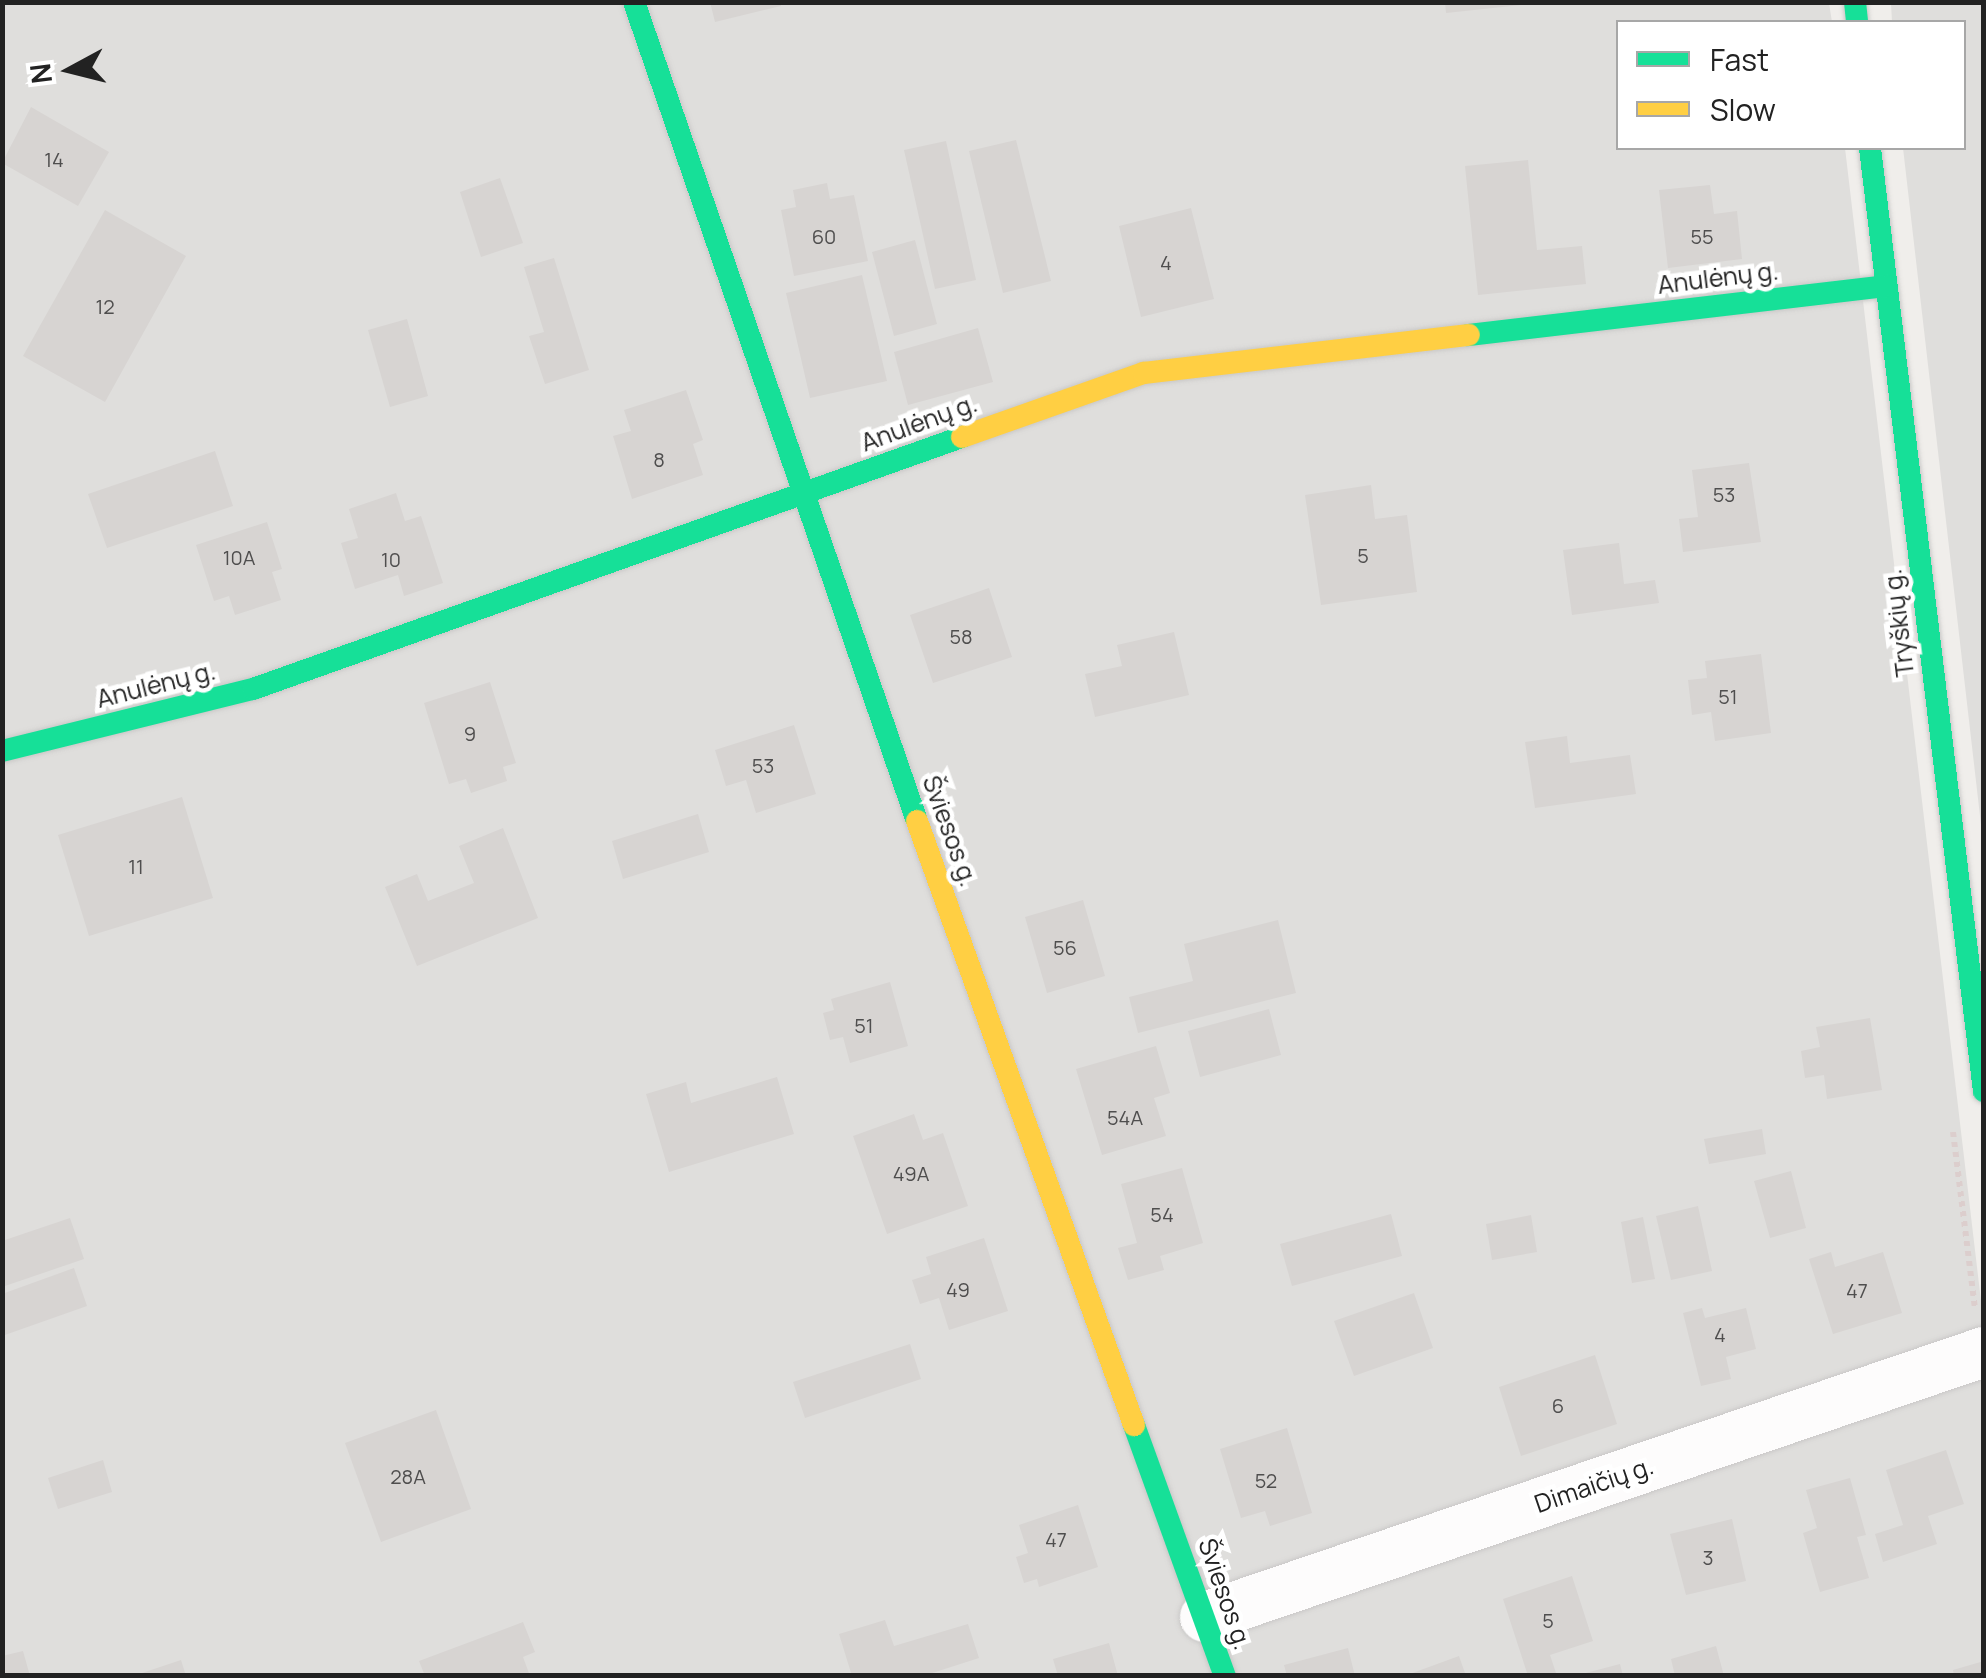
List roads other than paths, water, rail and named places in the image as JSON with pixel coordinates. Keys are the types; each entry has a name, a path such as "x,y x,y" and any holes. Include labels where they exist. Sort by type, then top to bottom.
{"street":[{"name":"Šviesos g.","path":"634,2 800,495 1225,1676"},
{"name":"Tryškių g.","path":"1870,150 1984,1091"},
{"name":"Anulėnų g.","path":"2,751 252,689 1144,372 1885,286"},
{"name":"Dimaičių g.","path":"1205,1617 1984,1352"}]}
